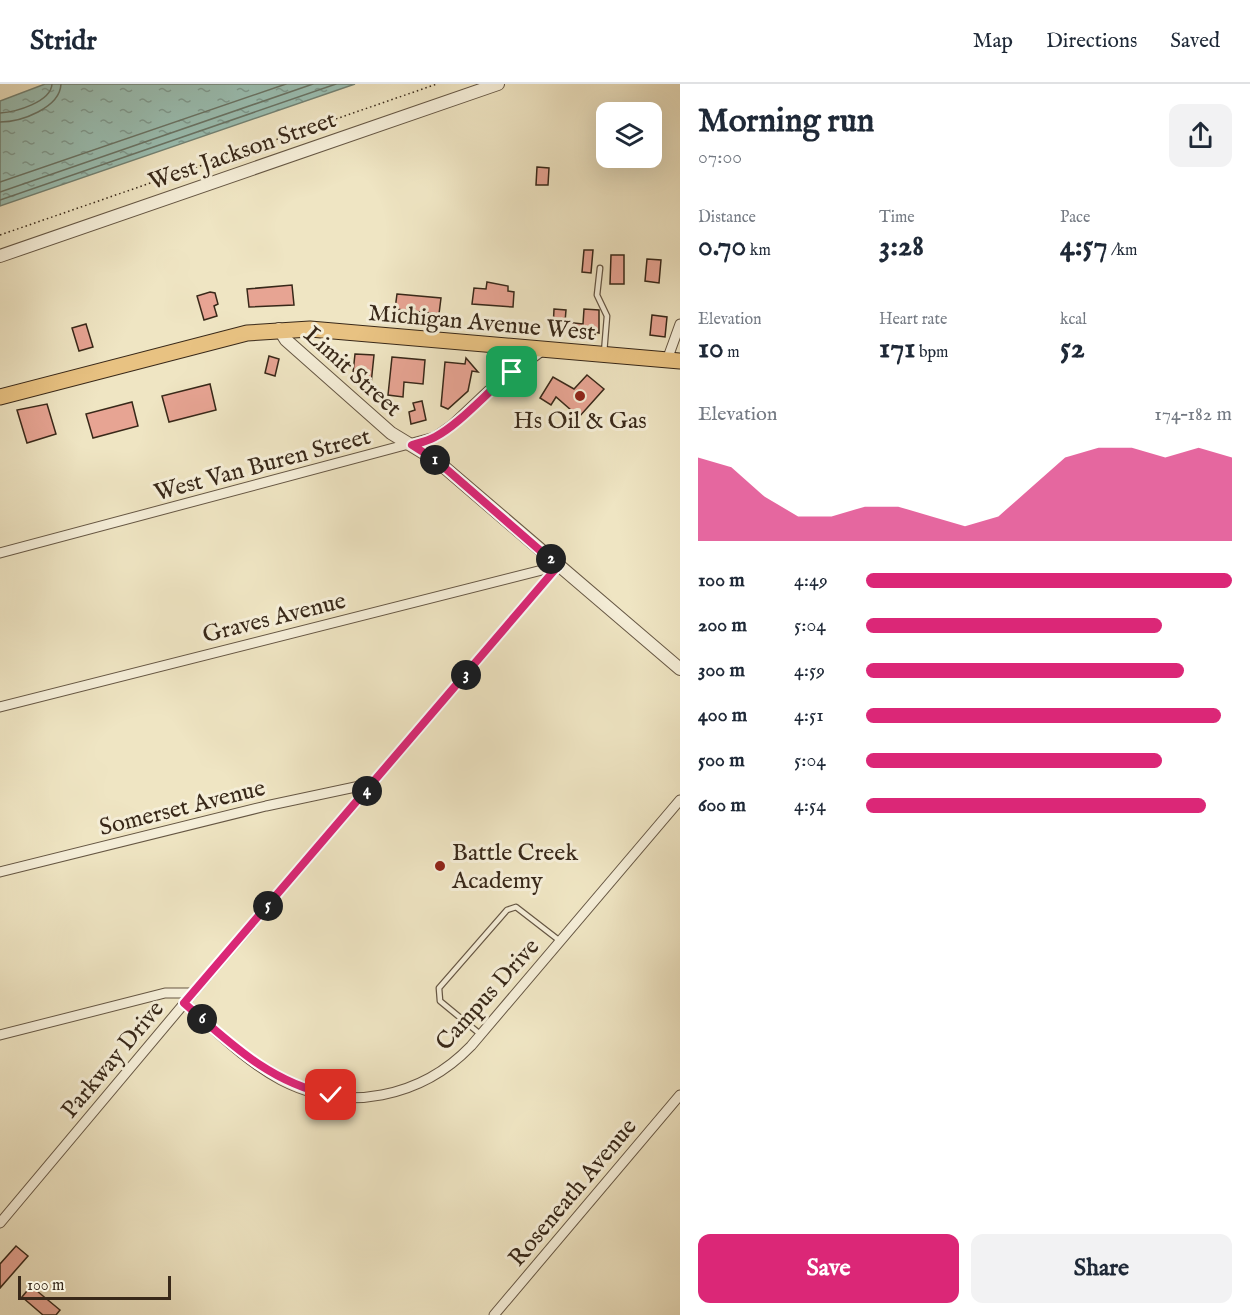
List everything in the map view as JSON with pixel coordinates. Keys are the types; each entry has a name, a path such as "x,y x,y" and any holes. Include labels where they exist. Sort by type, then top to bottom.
{"highway":[{"name":"Michigan Avenue West","path":"0,397 247,333 279,329 310,329 673,361"}],"street":[{"name":"West Jackson Street","path":"0,256 498,84"},
{"path":"673,361 680,324"},
{"name":"Limit Street","path":"279,329 286,340 391,433 437,461 680,669"},
{"name":"West Van Buren Street","path":"0,553 412,445 435,437 452,425 488,391 542,351"},
{"name":"Graves Avenue","path":"0,707 558,566"},
{"name":"Parkway Drive","path":"0,1223 184,1003 558,566"},
{"name":"Somerset Avenue","path":"0,873 266,806 374,783"},
{"name":"Campus Drive","path":"184,1003 243,1053 282,1080 307,1090 331,1095 382,1095 414,1087 453,1065 680,800"},
{"path":"1,1031 165,993 193,993"},
{"name":"Roseneath Avenue","path":"494,1315 680,1095"}],"lane":[{"path":"600,268 597,295 607,316 604,356"},
{"path":"481,1034 440,1001 439,988 507,910 516,907 560,941"}],"path":[{"path":"0,235 437,84"}],"water":[{"path":"45,84 355,84 0,206 0,101"}],"building":[{"path":"537,167 549,168 548,185 536,185"},
{"path":"584,250 593,250 591,273 582,272"},
{"path":"611,255 624,255 624,284 610,284"},
{"path":"647,259 661,260 659,283 645,281"},
{"path":"487,282 508,286 508,291 514,292 513,307 472,304 474,288 486,289"},
{"path":"292,285 294,305 249,307 247,289"},
{"path":"210,292 215,293 218,304 214,306 217,316 204,320 197,296"},
{"path":"397,294 441,298 439,314 395,309"},
{"path":"554,309 566,310 565,322 583,324 584,309 599,310 599,333 595,332 595,339 573,336 574,332 553,330"},
{"path":"652,315 667,317 665,337 650,335"},
{"path":"86,324 93,347 79,351 72,328"},
{"path":"355,354 374,355 371,384 352,382"},
{"path":"269,356 279,359 275,376 265,373"},
{"path":"392,357 425,360 423,384 404,382 403,397 388,395"},
{"path":"466,358 478,372 472,371 468,391 448,409 441,406 445,362 465,364"},
{"path":"587,375 604,389 579,417 556,397 551,405 540,398 553,377 574,389"},
{"path":"210,384 216,410 169,422 162,396"},
{"path":"422,401 426,420 411,424 409,412 415,410 413,403"},
{"path":"132,402 138,426 93,438 86,414"},
{"path":"47,404 56,434 27,443 17,410"},
{"path":"16,1246 28,1256 0,1288 0,1264"},
{"path":"31,1286 60,1310 56,1315 43,1315 22,1297"}],"place":[{"name":"Hs Oil & Gas","path":"580,396"},
{"name":"Battle Creek Academy","path":"440,866"}],"route":[{"path":"331,1095 307,1090 282,1080 228,1041 184,1003 558,566 437,461 412,445 435,437 452,425 512,372"}]}
